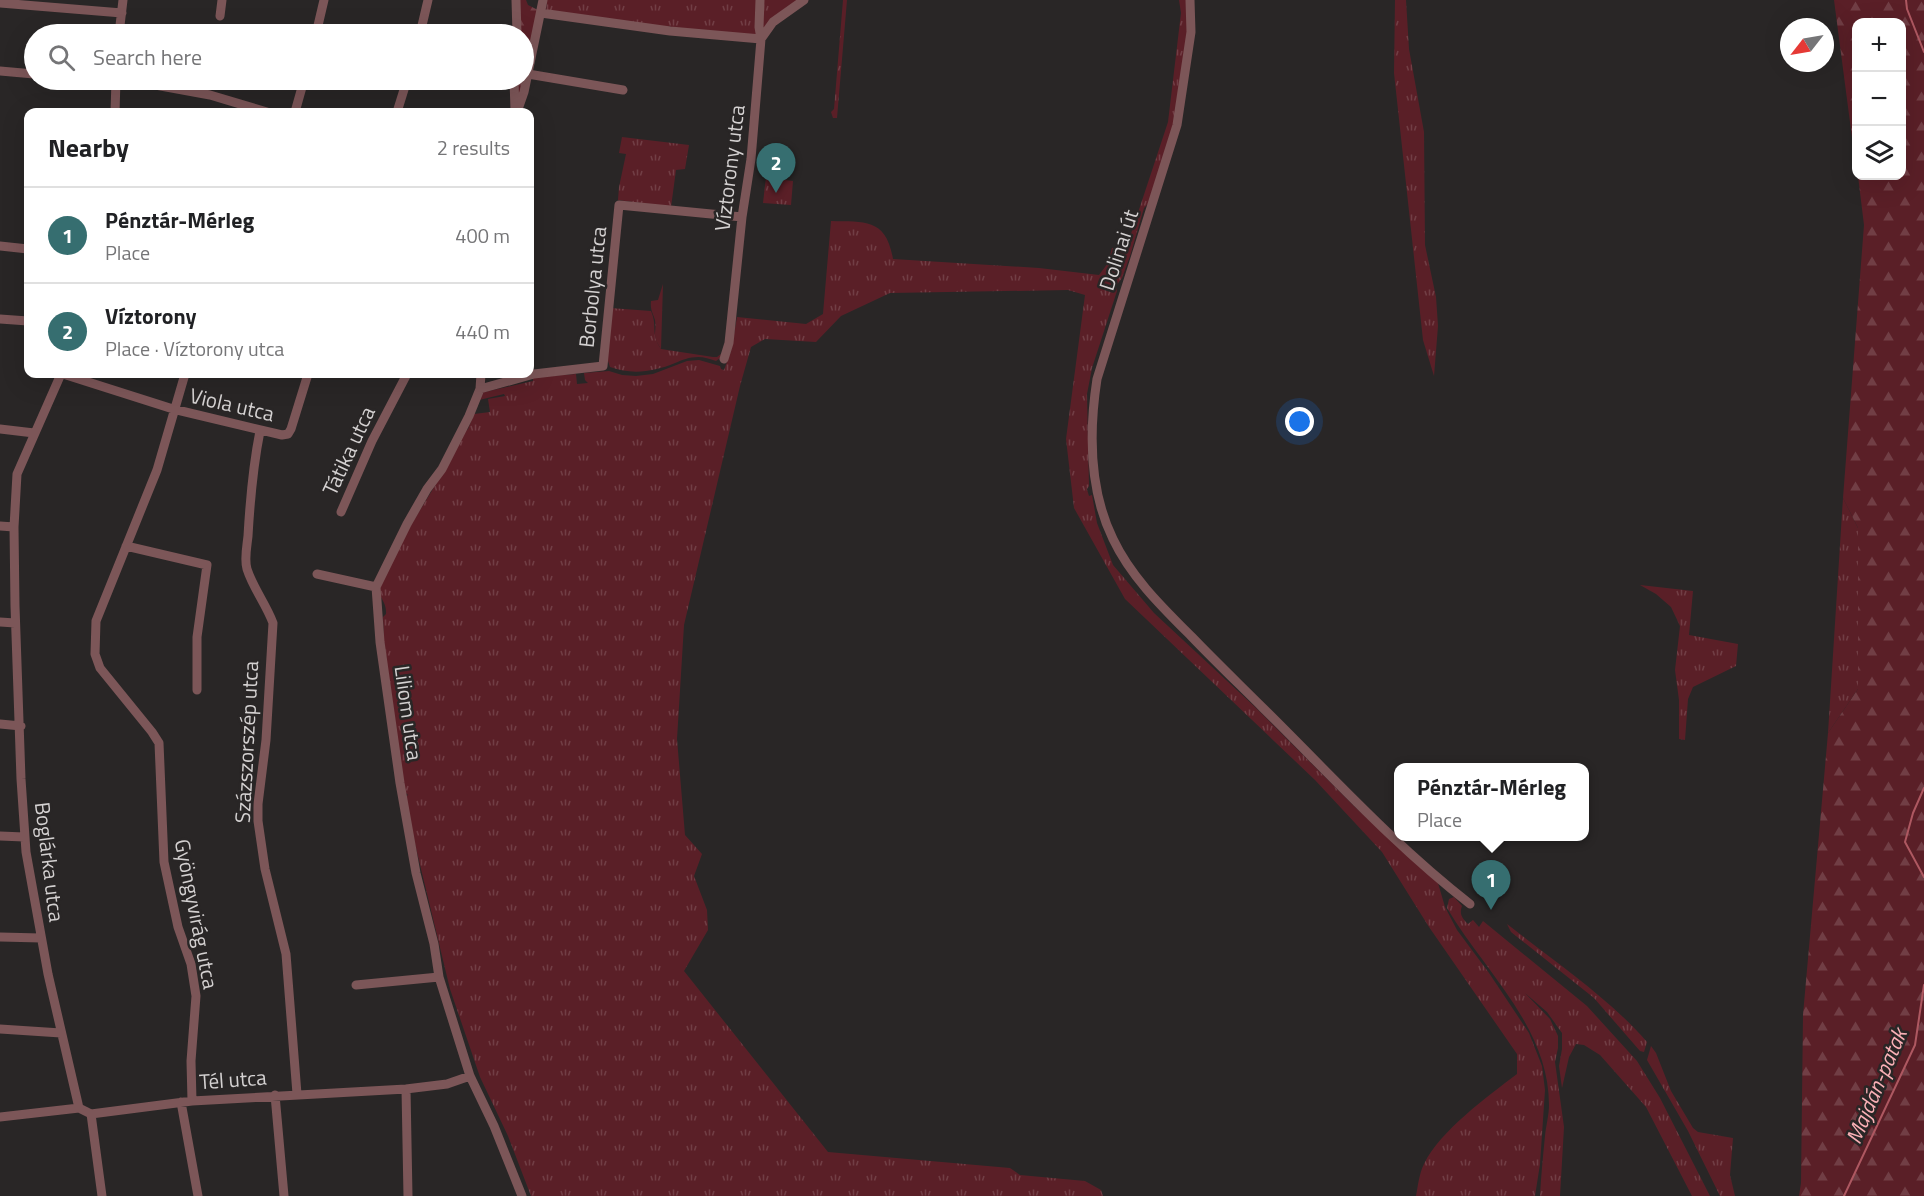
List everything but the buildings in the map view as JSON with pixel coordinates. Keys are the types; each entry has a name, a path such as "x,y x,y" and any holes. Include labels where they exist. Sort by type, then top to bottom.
{"street":[{"path":"120,24 123,0"},
{"path":"220,16 222,0"},
{"path":"318,24 324,0"},
{"path":"422,24 428,0"},
{"path":"516,0 517,24"},
{"path":"534,46 543,0"},
{"name":"Víztorony utca","path":"724,359 729,343 742,217 751,159 761,39 760,0"},
{"path":"541,13 670,31 761,39 773,22 804,0"},
{"name":"Dolinai út","path":"1190,0 1191,32 1177,125 1097,379 1092,411 1093,459 1097,490 1112,538 1123,558 1144,586 1170,615 1394,838"},
{"path":"0,3 122,13"},
{"path":"0,71 24,73"},
{"path":"534,75 623,90"},
{"path":"115,108 116,90"},
{"path":"183,90 210,95 254,108"},
{"path":"296,108 301,90"},
{"path":"398,108 404,90"},
{"path":"515,90 516,108"},
{"path":"518,108 524,90"},
{"name":"Borbolya utca","path":"534,374 603,366 619,205 742,217"},
{"path":"0,246 24,249"},
{"path":"0,319 24,321"},
{"name":"Boglárka utca","path":"60,378 17,474 14,527 15,623 24,837 41,938 79,1108"},
{"name":"Viola utca","path":"75,378 173,409 282,435 290,433 307,378"},
{"name":"Gyöngyvirág utca","path":"184,378 157,470 96,621 95,654 100,668 159,743 164,862 178,927 189,957 196,996 191,1061 192,1101"},
{"name":"Tátika utca","path":"341,512 372,441 405,378"},
{"path":"317,574 376,587 407,524 451,453 480,389 481,378"},
{"name":"Borbolya utca","path":"480,389 520,378"},
{"path":"0,429 34,433"},
{"name":"Százszorszép utca","path":"260,431 253,466 246,562 251,579 273,622 266,740 258,821 265,869 286,954 297,1094"},
{"path":"0,526 14,527"},
{"path":"126,546 207,565 197,637 197,690"},
{"name":"Liliom utca","path":"376,587 380,642 400,783 418,885 434,944 439,976 470,1076 494,1126 522,1196"},
{"path":"0,622 15,623"},
{"path":"0,724 21,726"},
{"path":"0,836 24,837"},
{"name":"Dolinai út","path":"1397,841 1446,886 1470,904"},
{"path":"0,937 41,938"},
{"path":"356,985 439,976"},
{"path":"0,1029 61,1033"},
{"name":"Tél utca","path":"91,1114 192,1101 406,1089 447,1084 470,1076"},
{"path":"406,1089 408,1196"},
{"path":"275,1095 284,1196"},
{"path":"181,1102 198,1196"},
{"path":"0,1118 79,1108 91,1114 102,1196"}],"green space":[{"path":"518,0 526,0 528,5 538,10 534,29 534,24 519,24"},
{"path":"547,0 758,0 757,35 669,26 668,28 546,10"},
{"path":"762,0 798,0 762,32"},
{"path":"843,0 847,0 837,118 833,118 831,112 834,109"},
{"path":"1179,0 1188,0 1188,26 1175,121 1148,204 1144,208 1130,256 1122,278 1116,286 1117,291 1092,368 1087,394 1089,486 1087,489 1086,486 1089,496 1092,495 1097,523 1113,565 1154,613 1254,706 1356,808 1438,883 1445,907 1457,930 1529,1033 1542,1066 1545,1090 1540,1164 1535,1196 1416,1196 1421,1172 1431,1152 1466,1115 1517,1074 1517,1054 1429,927 1382,852 1315,780 1125,599 1074,508 1066,439 1085,295 1068,290 890,293 841,316 816,342 765,339 751,347 684,625 677,739 685,835 702,854 694,876 707,910 708,930 684,971 828,1152 1010,1168 1020,1175 1085,1181 1101,1190 1103,1196 531,1196 508,1136 480,1077 450,989 405,797 408,795 405,792 384,642 383,617 386,610 379,588 409,528 447,466 474,414 490,412 488,399 505,396 504,394 479,400 480,393 533,381 534,377 576,374 577,384 588,383 584,373 609,371 636,376 653,374 687,361 699,360 720,366 724,370 731,351 737,317 806,324 823,314 831,221 864,223 879,229 890,246 893,259 1039,268 1099,275 1108,263 1112,248 1126,249 1168,122 1181,13"},
{"path":"1395,0 1406,0 1409,49 1424,132 1425,245 1436,297 1438,326 1434,376 1423,340 1394,73"},
{"path":"1834,0 1924,0 1924,1196 1799,1196 1803,1015 1828,733 1858,689 1858,528 1843,498 1864,225 1858,180 1906,180 1906,18 1852,18 1852,137"},
{"path":"517,90 521,90 519,99"},
{"path":"622,137 689,145 685,169 676,170 671,207 618,200 626,154 619,153"},
{"path":"767,168 786,170 785,180 793,181 791,205 763,203"},
{"path":"663,284 661,349 655,337 655,320 651,301 658,300"},
{"path":"610,308 651,311 656,338 661,349 713,357 721,354 720,358 716,361 702,357 692,358 659,369 642,371 626,371 610,367 606,355"},
{"path":"1843,498 1858,528 1858,689 1828,733"},
{"path":"1640,585 1693,591 1689,635 1738,644 1736,666 1693,687 1688,699 1685,740 1679,739 1679,700 1675,670 1680,626 1671,607 1656,594"},
{"path":"1454,897 1462,906 1462,916 1468,924 1473,920 1479,927 1483,921 1587,1006 1637,1061 1660,1098 1710,1196 1692,1196 1646,1107 1600,1055 1584,1045 1576,1044 1569,1057 1562,1088 1559,1066 1562,1033 1547,1012 1525,993 1550,1019 1558,1036 1555,1062 1564,1127 1560,1196 1540,1196 1549,1109 1546,1077 1538,1050 1512,1001 1447,908 1449,899"},
{"path":"1507,924 1616,1010 1647,1042 1644,1052 1640,1051 1594,998 1511,932"},
{"path":"1651,1046 1671,1091 1693,1128 1698,1132 1733,1138 1730,1175 1735,1196 1720,1196 1688,1131 1647,1060"}],"waterway":[{"name":"Majdán-patak","path":"1906,0 1907,9 1924,52"},
{"name":"Majdán-patak","path":"1924,788 1913,813 1905,842 1924,877"},
{"name":"Majdán-patak","path":"1844,1196 1915,1045 1924,985"}],"place":[{"name":"Víztorony","path":"776,193"},
{"name":"Pénztár-Mérleg","path":"1491,910"}]}
